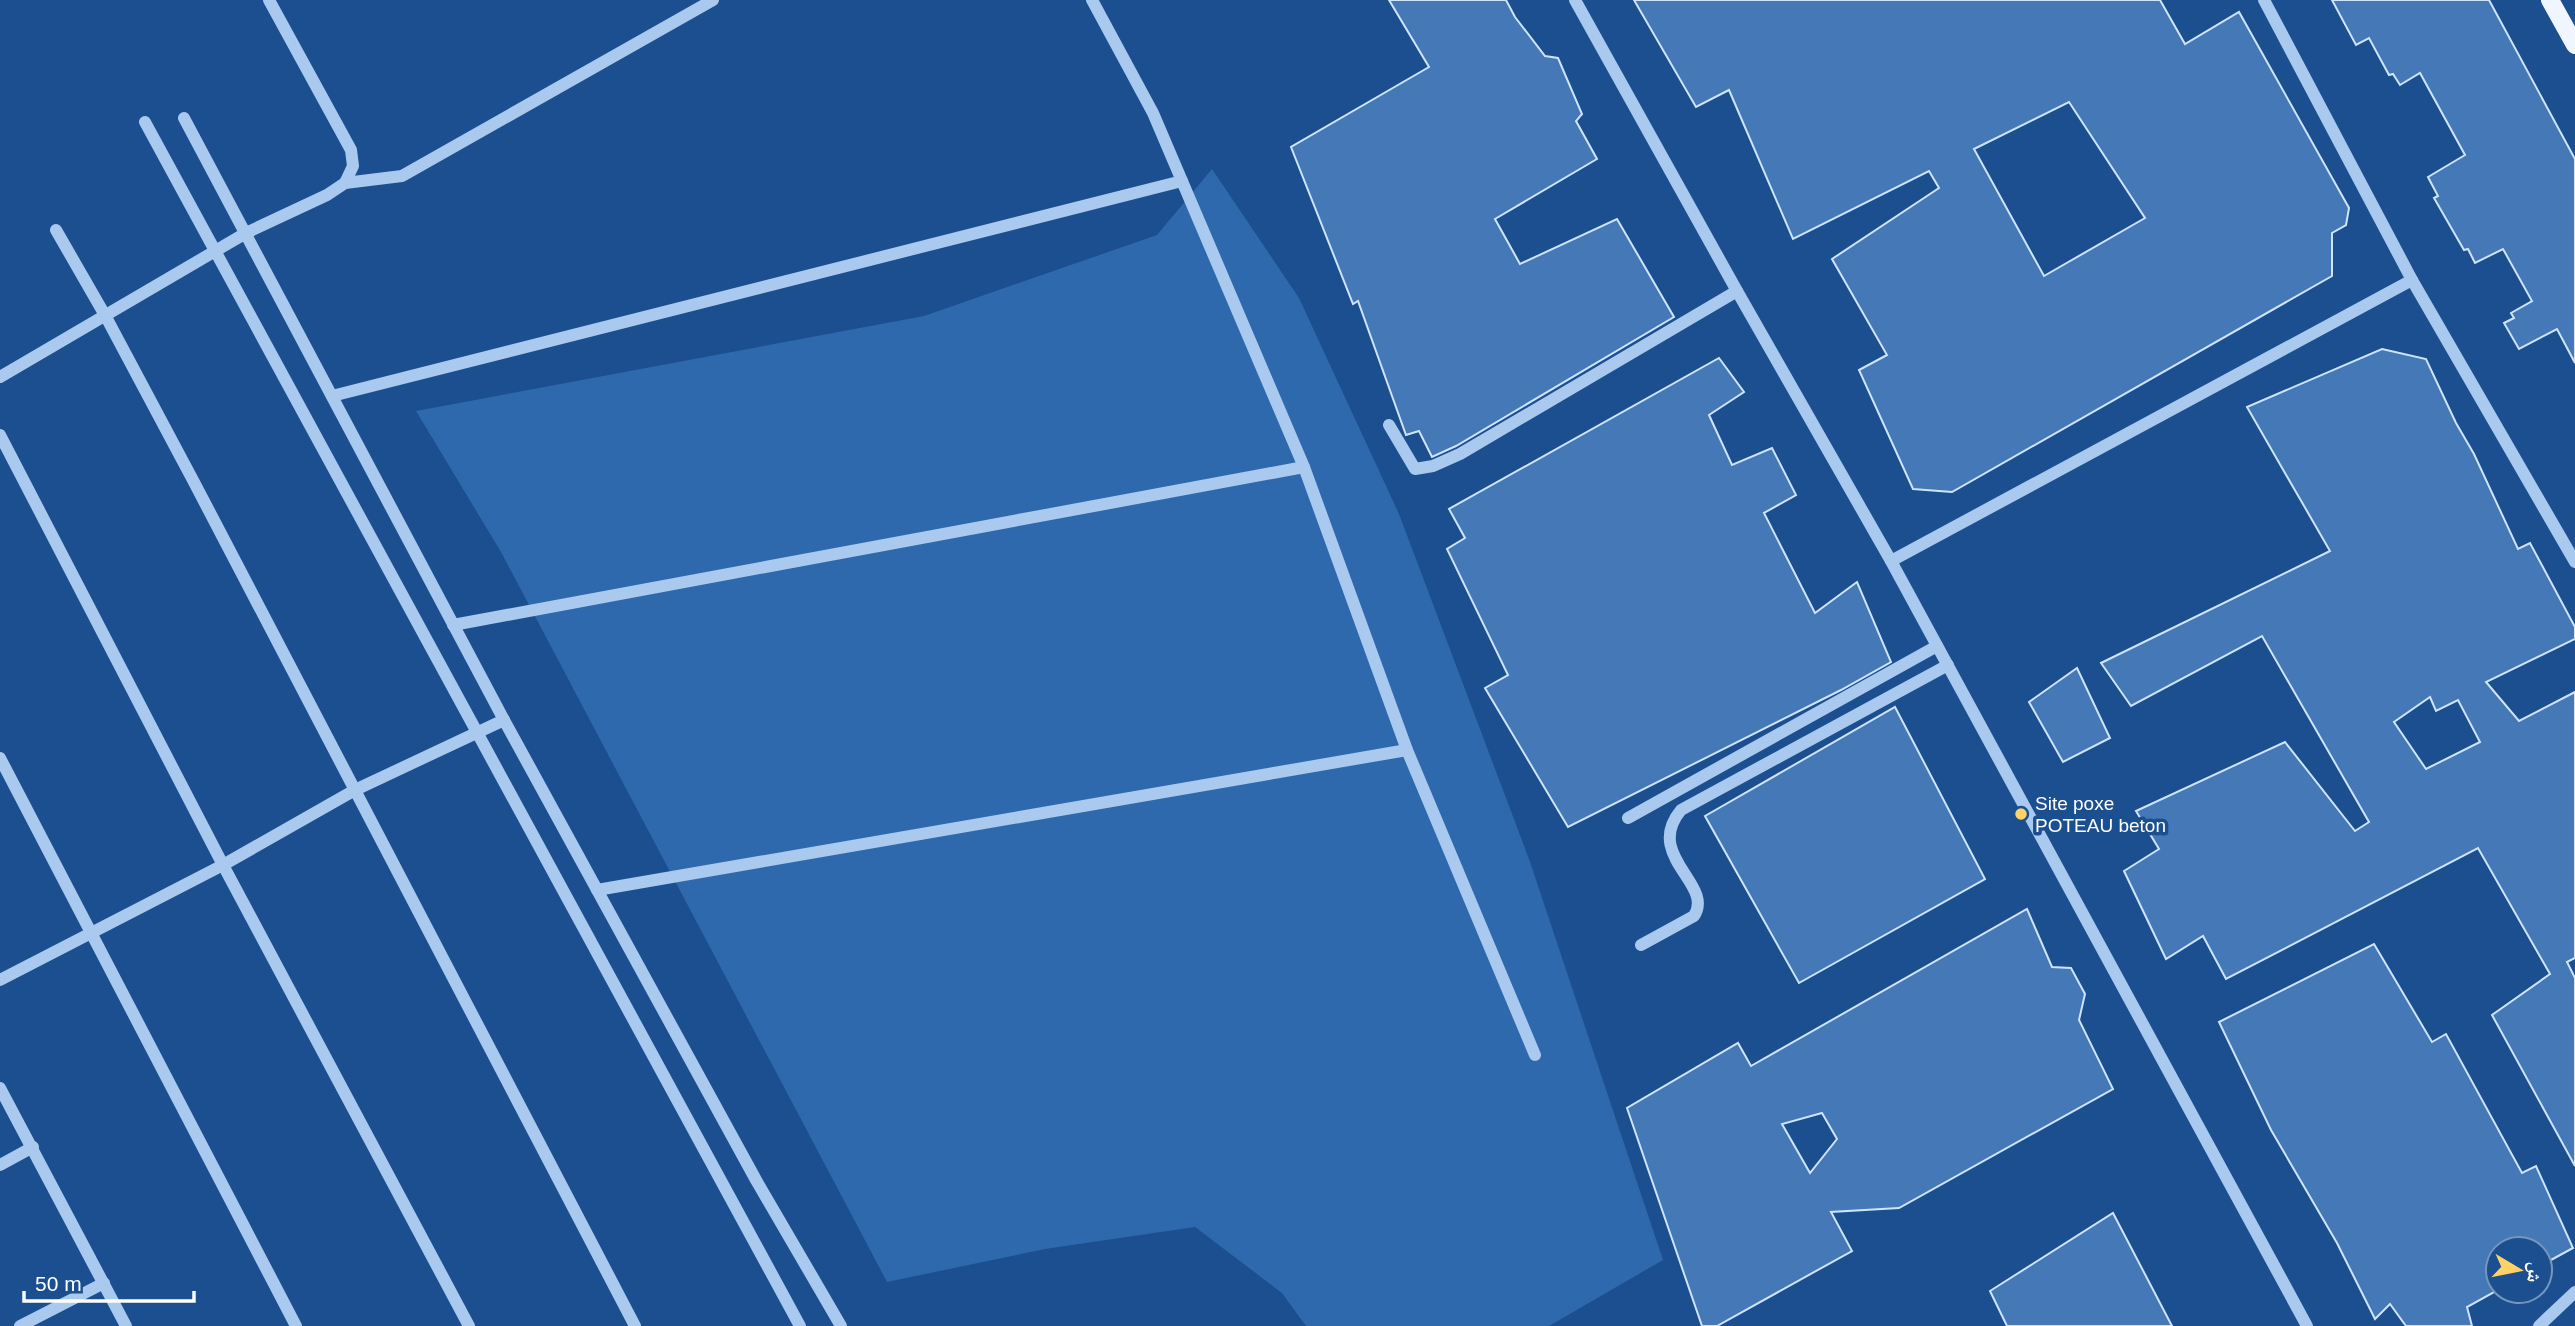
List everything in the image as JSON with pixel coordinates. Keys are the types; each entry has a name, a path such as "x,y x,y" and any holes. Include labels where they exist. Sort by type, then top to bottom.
{"main road":[{"path":"2550,0 2575,45"}],"street":[{"path":"269,0 351,150 353,166 345,183"},
{"path":"0,377 246,233 327,195 345,183 402,176 713,0"},
{"path":"1092,0 1153,113 1304,467 1407,750 1535,1055"},
{"path":"1576,0 1891,561 2307,1326"},
{"path":"2264,0 2412,280 2575,562"},
{"path":"184,118 504,720 756,1180 841,1326"},
{"path":"145,122 800,1326"},
{"path":"332,396 1182,181"},
{"path":"55,230 106,317 635,1326"},
{"path":"1891,561 2412,280"},
{"path":"1390,425 1415,469 1433,466 1460,454 1737,291"},
{"path":"0,435 223,865 469,1326"},
{"path":"453,625 1304,467"},
{"path":"1628,818 1937,646"},
{"path":"1641,945 1694,916 1697,911 1698,898 1670,849 1670,827 1681,810 1948,665"},
{"path":"0,980 223,865 355,790 504,720"},
{"path":"597,890 1407,750"},
{"path":"0,758 296,1326"},
{"path":"0,1088 126,1326"},
{"path":"0,1165 33,1147"},
{"path":"20,1326 104,1283"},
{"path":"2539,1326 2575,1292"}],"shaded area":[{"path":"1212,169 1299,298 1399,514 1529,859 1663,1260 1549,1326 1306,1326 1282,1293 1195,1227 1045,1249 887,1282 501,552 416,411 924,316 1157,235"}],"building":[{"path":"1389,0 1506,0 1515,17 1545,56 1558,58 1582,114 1576,121 1597,159 1495,219 1520,264 1617,219 1674,317 1456,446 1432,457 1419,431 1406,435 1358,301 1353,304 1291,147 1429,67"},
{"path":"1634,0 2160,0 2185,44 2239,12 2349,208 2346,225 2332,233 2332,276 1952,492 1913,489 1859,370 1887,355 1832,259 1939,188 1929,171 1793,239 1729,90 1696,107","holes":["2069,102 2145,218 2044,276 1974,149"]},
{"path":"2332,0 2489,0 2575,159 2575,363 2557,329 2519,349 2504,323 2514,318 2511,313 2532,301 2503,249 2475,263 2468,249 2464,250 2434,198 2438,196 2428,177 2465,155 2420,73 2400,85 2393,74 2389,75 2369,38 2356,45"},
{"path":"2382,349 2426,359 2518,549 2530,543 2575,627 2575,639 2486,682 2519,721 2575,692 2575,958 2567,962 2575,978 2575,1166 2492,1015 2550,974 2478,848 2226,979 2203,936 2166,959 2124,871 2159,849 2136,811 2285,742 2355,831 2369,822 2262,636 2131,706 2101,663 2330,551 2247,407","holes":["2430,697 2436,711 2458,700 2480,742 2426,769 2394,722"]},
{"path":"1719,358 1744,392 1709,415 1732,465 1772,448 1796,495 1764,513 1815,613 1857,582 1891,662 1841,690 1568,827 1485,688 1508,675 1447,549 1465,538 1449,509"},
{"path":"2077,668 2110,738 2063,762 2029,702"},
{"path":"1895,707 1985,879 1799,983 1705,816"},
{"path":"2027,909 2052,967 2071,968 2085,994 2079,1020 2113,1089 1899,1208 1831,1212 1852,1251 1717,1326 1702,1326 1627,1108 1738,1043 1751,1066","holes":["1822,1113 1837,1139 1810,1173 1782,1124"]},
{"path":"2374,944 2432,1042 2446,1034 2522,1173 2536,1166 2573,1248 2554,1258 2554,1235 2484,1235 2484,1298 2467,1307 2472,1326 2406,1326 2390,1304 2375,1319 2337,1243 2271,1130 2219,1022"},
{"path":"2113,1213 2172,1326 2007,1326 1990,1291"}],"place":[{"name":"Site poxe POTEAU beton","path":"2021,814"}]}
